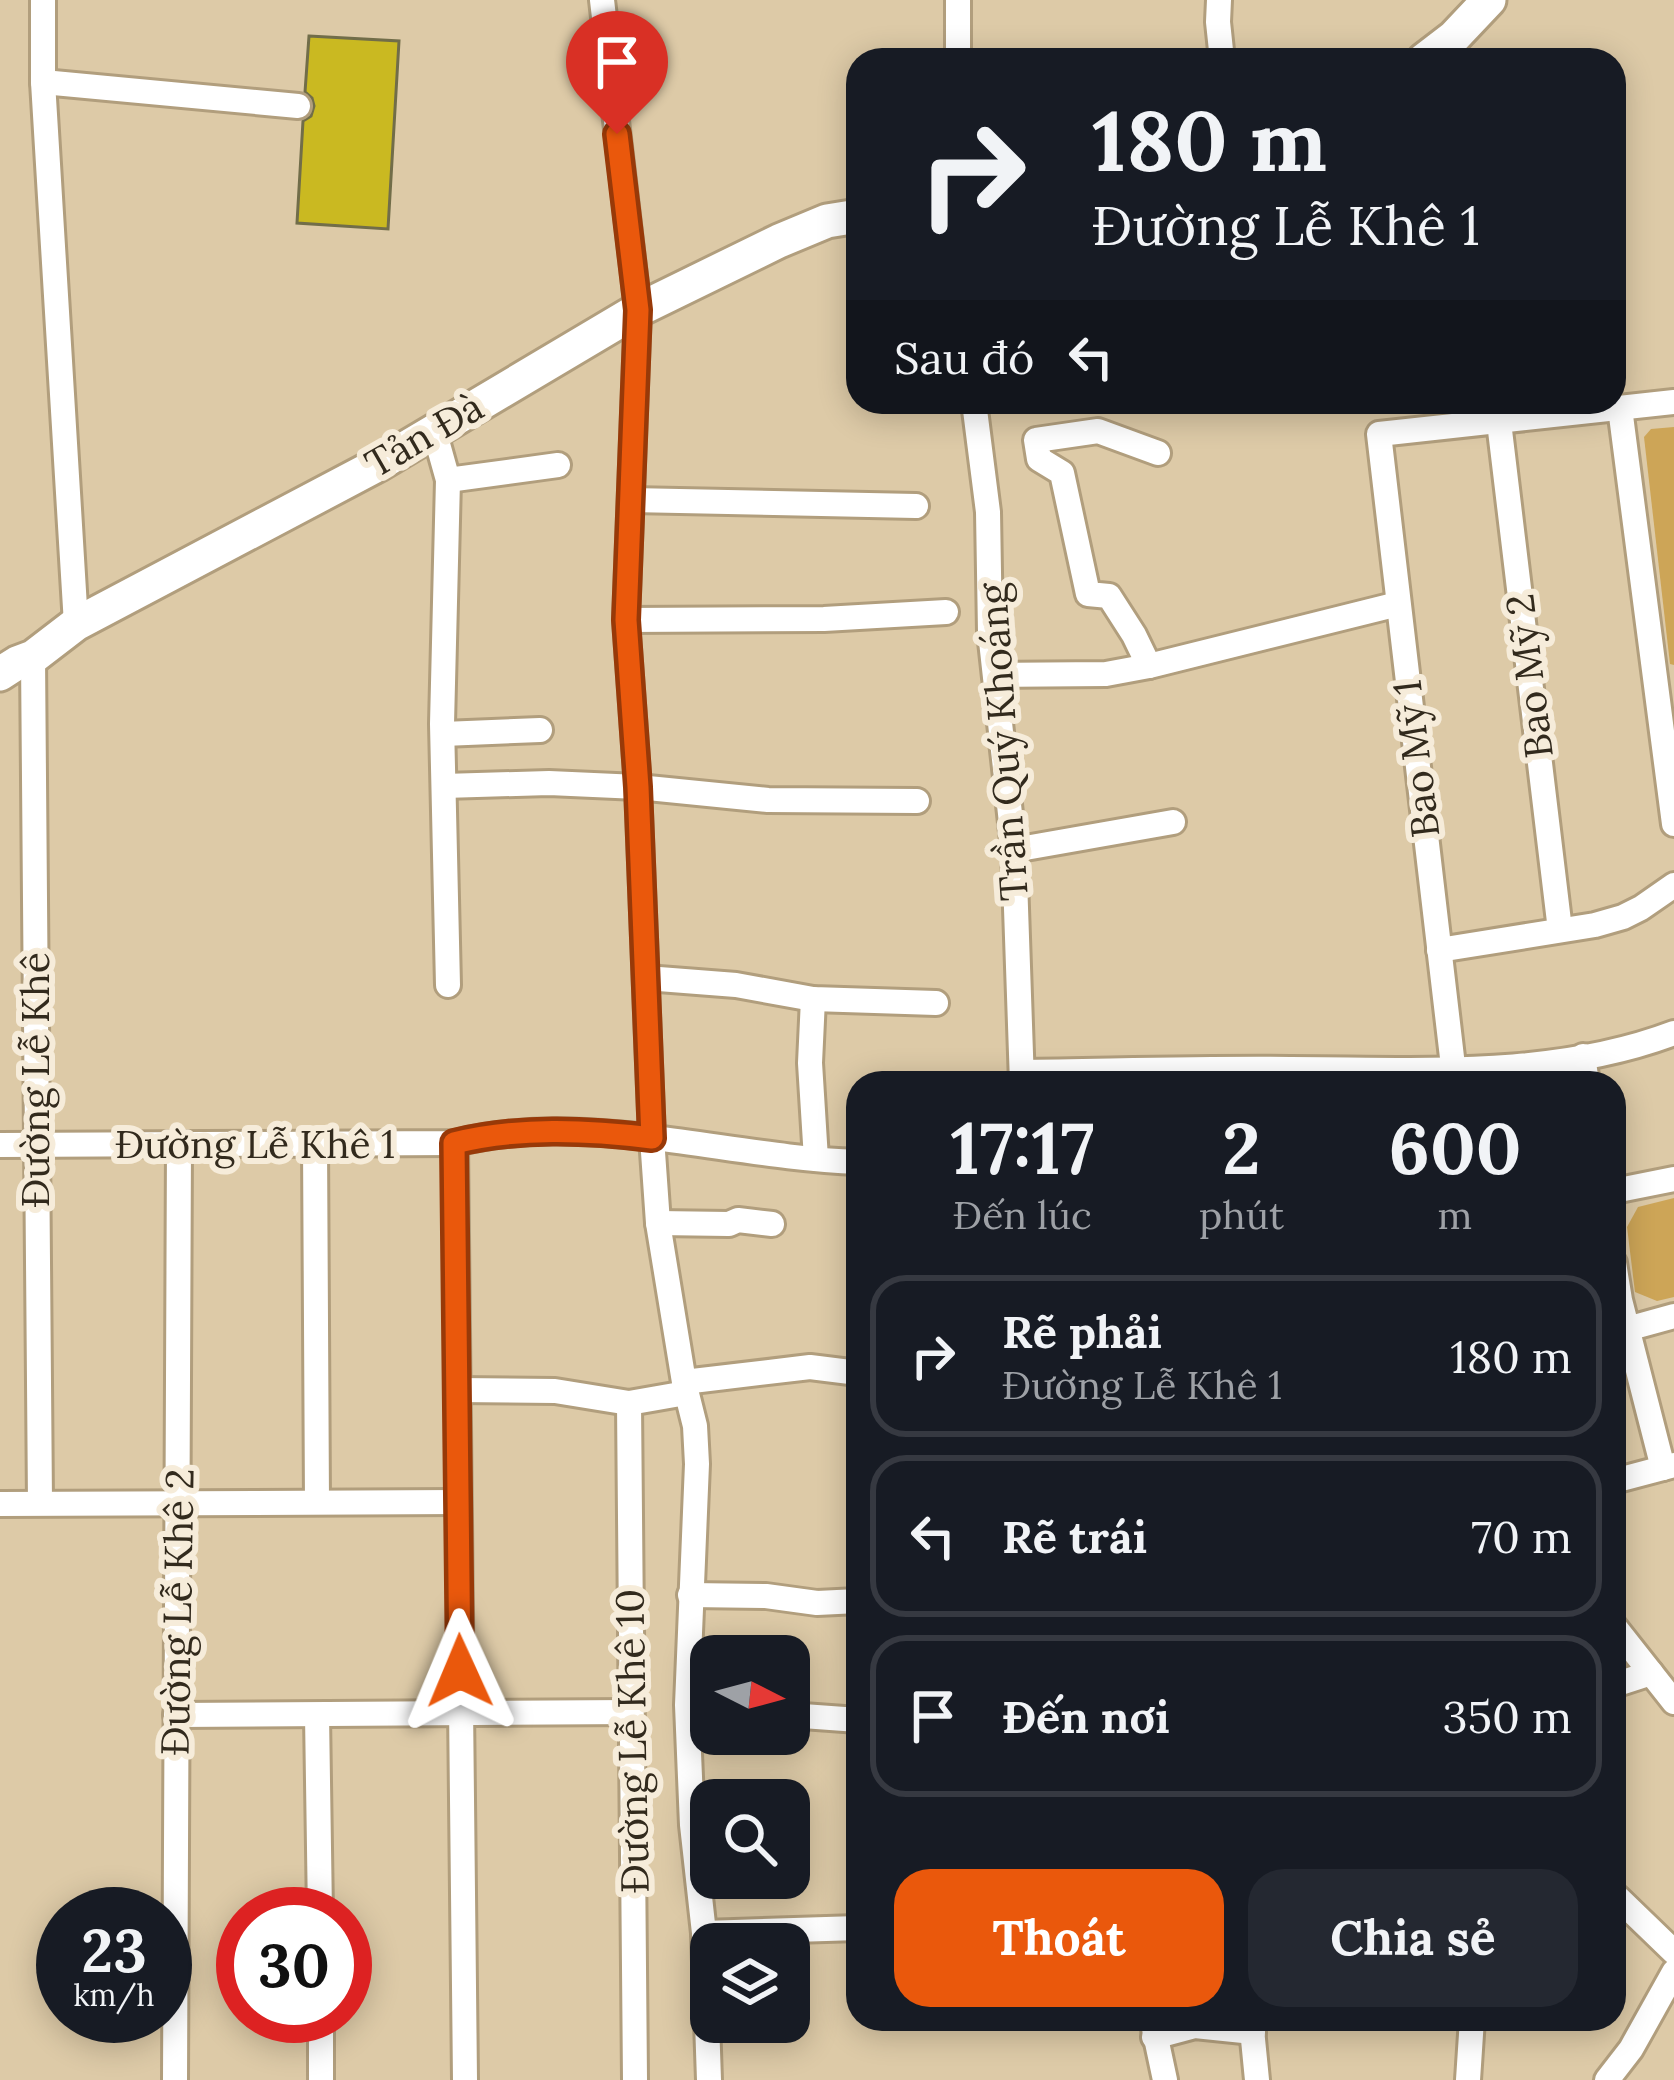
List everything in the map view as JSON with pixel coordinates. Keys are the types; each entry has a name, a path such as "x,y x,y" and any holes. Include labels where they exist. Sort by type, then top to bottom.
{"main road":[{"path":"1440,48 1490,0"},
{"name":"Tản Đà","path":"0,674 33,657 76,624 379,464 638,310 779,241 846,218"}],"street":[{"path":"43,0 76,624"},
{"path":"958,0 958,48"},
{"path":"1220,0 1221,48"},
{"path":"606,1 638,310 626,620 658,1223 695,1426 693,1635"},
{"path":"44,82 298,106"},
{"path":"1626,407 1674,402"},
{"name":"Trần Quý Khoáng","path":"976,414 988,512 990,632 1014,850 1022,1071"},
{"path":"1498,422 1568,414"},
{"path":"1621,414 1667,722 1674,824"},
{"name":"Bao Mỹ 1","path":"1453,1071 1379,434 1498,422"},
{"name":"Bao Mỹ 2","path":"1498,422 1560,931"},
{"path":"434,430 448,480 443,734 448,985"},
{"path":"1149,666 1109,596 1088,594 1062,473 1040,459 1036,440 1097,430 1158,453"},
{"path":"448,480 558,465"},
{"path":"631,500 916,506"},
{"path":"995,675 1106,674 1398,604"},
{"path":"626,620 824,619 946,612"},
{"name":"Đường Lễ Khê","path":"33,657 40,1503"},
{"path":"443,734 540,730"},
{"path":"444,786 550,783 768,800 917,801"},
{"path":"1014,850 1173,822"},
{"path":"1439,950 1623,916 1674,885"},
{"path":"646,978 736,985 813,999 936,1003"},
{"path":"813,999 810,1063 816,1160"},
{"path":"1486,1071 1618,1051 1674,1033"},
{"path":"1583,1056 1585,1071"},
{"name":"Đường Lễ Khê 1","path":"0,1145 454,1143 490,1134 604,1132 846,1161"},
{"path":"315,1143 317,1502"},
{"path":"454,1143 464,2080"},
{"name":"Đường Lễ Khê 2","path":"175,2080 179,1144"},
{"path":"1626,1189 1674,1179"},
{"path":"658,1223 729,1224 738,1220 772,1224"},
{"path":"1627,1329 1674,1316"},
{"path":"1626,1324 1668,1466 1626,1478"},
{"path":"457,1390 555,1391 629,1403 685,1387 811,1366 846,1371"},
{"name":"Đường Lễ Khê 10","path":"629,1403 635,2080"},
{"path":"0,1504 458,1502"},
{"path":"690,1595 846,1602"},
{"path":"1626,1642 1674,1702"},
{"path":"1626,1681 1652,1673"},
{"path":"176,1715 632,1712"},
{"path":"317,1714 320,1887"},
{"path":"810,1717 846,1719"},
{"path":"696,1755 692,1825 703,1923"},
{"path":"1626,1906 1674,1952"},
{"path":"810,1930 846,1928"},
{"path":"1607,2080 1631,2049 1674,1972"},
{"path":"1154,2031 1165,2080"},
{"path":"1253,2031 1257,2080"},
{"path":"1468,2080 1471,2031"},
{"path":"321,2043 321,2080"},
{"path":"708,2043 709,2080"}],"shaded area":[{"path":"1674,427 1674,665 1670,664 1644,437 1651,429"},
{"path":"1674,1198 1674,1297 1657,1301 1635,1292 1627,1227 1638,1207"}],"building":[{"path":"309,36 399,41 388,229 297,223 303,121 314,106 305,92"}],"route":[{"path":"460,1671 454,1143 490,1134 604,1132 652,1138 638,787 626,620 638,310 617,134"}]}
